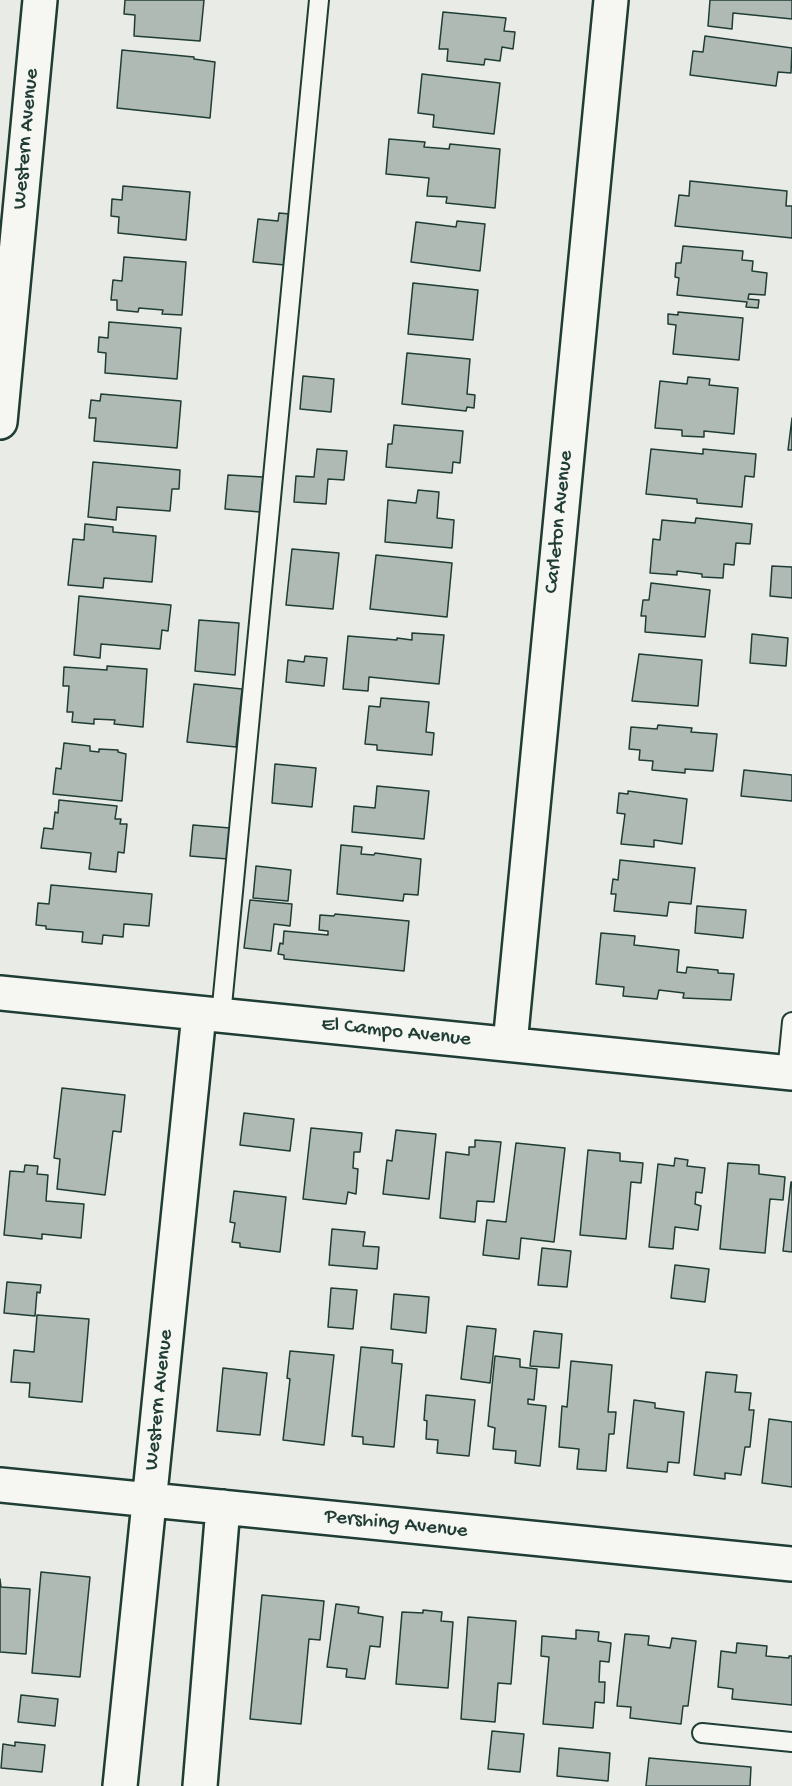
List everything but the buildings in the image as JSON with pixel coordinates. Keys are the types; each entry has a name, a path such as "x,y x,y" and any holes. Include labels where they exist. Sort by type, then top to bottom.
{"street":[{"name":"Western Avenue","path":"0,422 40,0"},
{"name":"Carleton Avenue","path":"510,1044 611,0"},
{"name":"El Campo Avenue","path":"0,993 790,1073"},
{"name":"Western Avenue","path":"120,1786 150,1500 210,1015"},
{"name":"Pershing Avenue","path":"0,1485 792,1564"},
{"path":"200,1786 223,1508"}],"lane":[{"path":"210,1015 247,769 282,371 319,0"},
{"path":"790,1073 792,1022"},
{"path":"702,1733 792,1742"}]}
